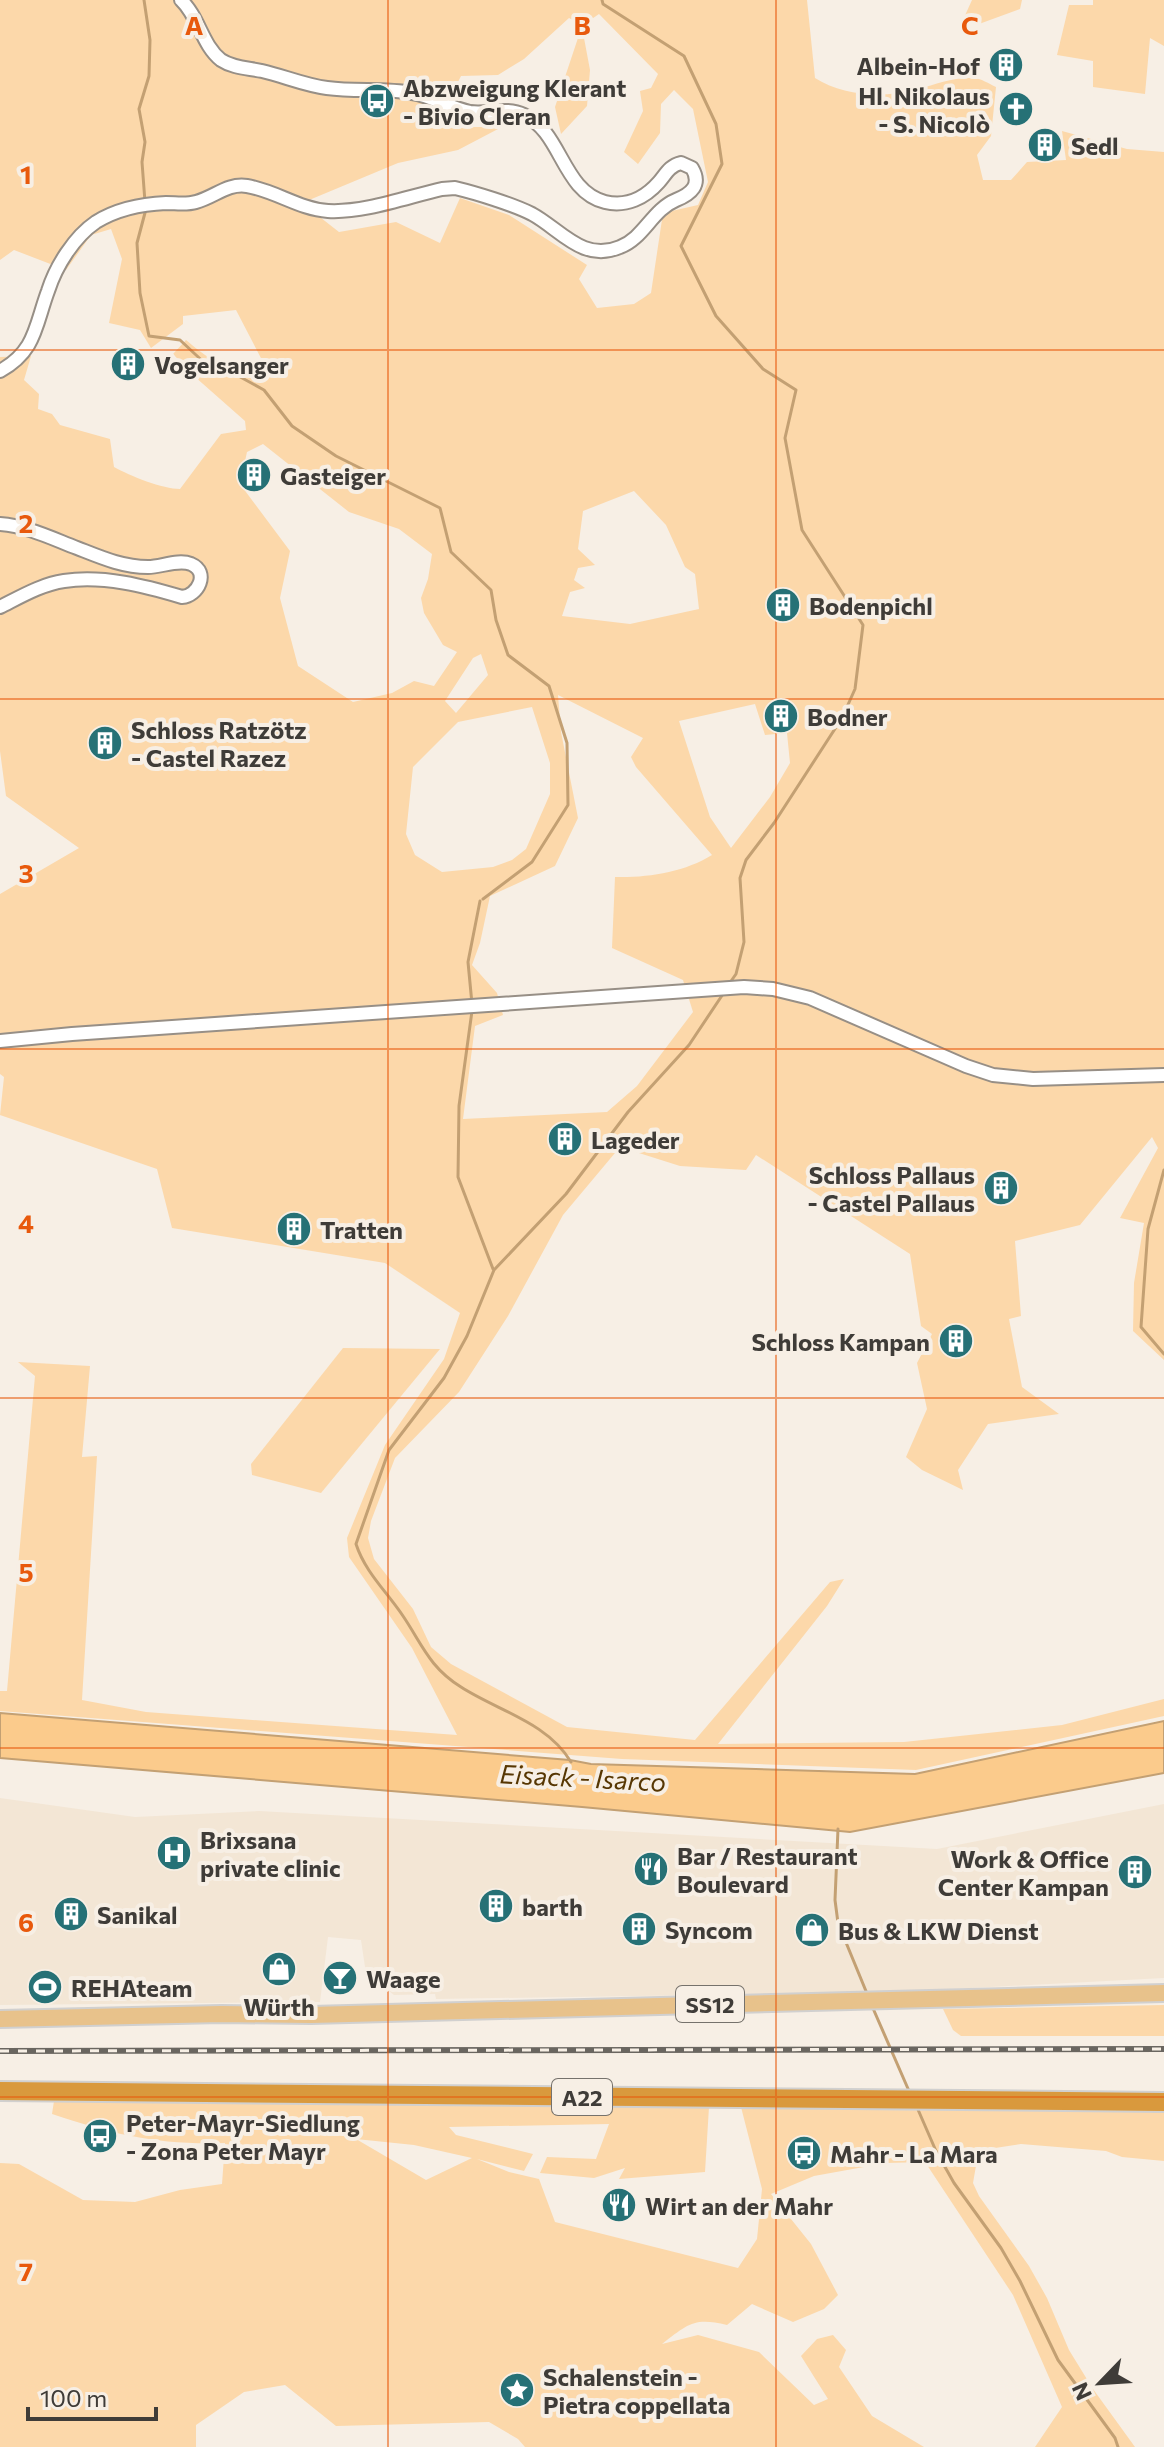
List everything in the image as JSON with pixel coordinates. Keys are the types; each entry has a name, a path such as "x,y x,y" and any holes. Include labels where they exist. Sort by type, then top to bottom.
{"highway":[{"name":"A22","path":"0,2080 1164,2090"},
{"name":"A22","path":"0,2091 1164,2102"}],"main road":[{"name":"SS12","path":"0,2019 1164,1993"}],"street":[{"path":"0,371 17,360 31,343 46,294 58,268 83,235 99,220 127,208 195,203 236,186 331,211 455,188 531,213 569,241 597,251 621,247 632,240 667,203 691,193 695,187 697,180 692,168 681,163 668,169 642,197 629,202 604,202 581,187 548,134 525,115 512,111 470,112 412,93 328,88 230,65 213,52 193,14 181,0"},
{"path":"0,524 26,527 122,566 191,564 198,570 201,580 197,592 190,597 127,583 64,581 42,587 0,607"},
{"path":"0,1041 530,1001 734,988 773,989 810,998 993,1075 1033,1079 1164,1075"}],"shaded area":[{"path":"0,0 807,0 815,78 827,84 865,94 905,92 966,78 979,79 996,87 991,136 977,155 983,180 1011,180 1027,162 1066,160 1062,131 1127,149 1164,152 1164,1360 1133,1331 1134,1283 1144,1223 1120,1218 1158,1148 1152,1137 1080,1225 1015,1241 1021,1316 1009,1319 1022,1387 1059,1414 988,1424 958,1470 963,1490 922,1470 906,1457 927,1409 917,1363 932,1334 921,1326 910,1254 756,1155 746,1170 680,1166 620,1147 563,1215 508,1316 459,1392 395,1458 371,1521 368,1538 374,1559 413,1609 431,1647 451,1664 567,1727 695,1740 830,1582 844,1579 827,1606 718,1744 904,1742 1062,1725 1164,1699 1164,1716 916,1770 622,1759 0,1711 0,1691 7,1691 35,1376 18,1362 90,1366 82,1457 97,1456 82,1700 146,1712 457,1735 412,1648 349,1557 347,1538 385,1445 444,1359 460,1313 385,1263 172,1228 157,1169 0,1115 4,1077 0,1074 0,894 79,848 6,796 0,751 0,357 31,356 24,380 39,394 38,409 52,414 60,425 110,439 114,467 165,487 180,489 221,434 246,430 245,421 173,354 186,340 228,366 259,369 263,362 236,310 183,316 183,324 151,348 140,330 109,323 122,259 111,229 91,235 66,270 14,250 0,260","holes":["599,14 658,74 651,88 640,91 643,111 624,152 638,164 660,133 661,104 674,90 693,109 708,182 698,205 663,213 651,293 634,304 597,308 579,279 587,265 509,215 460,198 440,243 396,222 339,232 302,203 398,163 458,150 498,129 454,127 452,94 461,76 498,75 524,59 569,18 583,25","263,444 349,512 399,529 432,554 421,598 424,613 443,645 457,652 434,686 414,681 392,693 353,702 298,666 280,598 290,551 240,484 247,452","634,491 666,525 685,567 695,574 699,609 630,624 562,616 570,592 585,588 574,580 578,568 595,565 578,549 583,511","481,654 488,675 456,713 445,701 473,658","558,695 643,738 631,757 636,767 712,855 690,866 665,873 615,877 612,948 683,980 693,1012 637,1086 607,1112 463,1119 475,1026 503,1015 497,993 472,965 490,896 555,866 578,818 561,732","755,704 765,735 787,733 790,763 770,797 731,848 710,817 679,721","532,707 550,763 550,794 526,849 512,860 493,867 442,872 415,855 406,834 413,767 458,722"]},
{"path":"972,0 1022,0 1020,9 979,24 962,22"},
{"path":"1093,0 1164,0 1164,46 1150,38 1145,94 1093,87 1093,61 1057,55 1069,5 1093,5"},
{"path":"578,38 584,38 590,70 587,106 561,134 555,107"},
{"path":"343,1348 440,1349 321,1493 252,1475 251,1464"},
{"path":"0,1798 135,1817 259,1811 937,1849 1164,1804 1164,1978 895,1992 436,1999 435,1994 394,1995 385,1988 368,1987 361,1940 328,1937 320,2002 0,2005"},
{"path":"1164,2005 1164,2036 961,2036 953,2030 943,2009"},
{"path":"54,2101 709,2107 705,2172 619,2179 625,2168 594,2178 540,2173 547,2157 596,2159 609,2124 449,2127 456,2135 533,2154 524,2171 477,2159 509,2172 539,2179 555,2222 738,2268 757,2239 762,2189 741,2107 1164,2111 1164,2161 1122,2157 1106,2151 1021,2144 983,2153 977,2160 973,2183 1029,2266 1047,2298 1069,2350 1135,2447 1035,2447 1062,2407 1013,2295 925,2162 886,2163 814,2176 771,2194 811,2244 838,2295 824,2309 793,2322 752,2304 727,2325 707,2322 692,2324 662,2344 698,2335 759,2352 814,2405 828,2399 801,2356 817,2339 833,2335 846,2350 839,2367 872,2416 924,2447 525,2447 518,2439 489,2422 336,2426 285,2385 244,2392 196,2425 196,2447 0,2447 0,2163 19,2164 83,2200 135,2202 180,2190 222,2184 225,2143 137,2137 52,2114","holes":["356,2139 414,2145 472,2158 426,2180"]}],"water":[{"name":"Eisack - Isarco","path":"0,1713 591,1764 915,1774 1164,1721 1164,1773 850,1832 0,1758"}],"waterway":[{"path":"144,0 150,40 149,76 139,109 145,142 142,162 145,202"},
{"path":"602,0 603,4 684,56 716,124 722,164 681,246 716,316 763,369 796,390 785,438 802,530 863,625 855,689 842,718 774,823 746,860 740,878 744,942 736,974 729,984"},
{"path":"146,209 137,243 140,293 149,336 180,340 211,369 233,373 264,390 292,426 336,456 440,508 451,552 491,590 496,620 508,655 549,686 567,743 568,805 532,862 483,899"},
{"path":"472,1004 468,962 480,901"},
{"name":"Eisack - Isarco","path":"571,1762 561,1748 535,1727 475,1695 441,1671 371,1573 356,1544 389,1450 444,1378 467,1336 494,1270 566,1194 628,1112 689,1045 723,994"},
{"path":"472,1011 459,1106 458,1177 493,1269"},
{"path":"1164,1170 1148,1229 1141,1327 1164,1354"},
{"path":"838,1829 835,1900 838,1923 868,1996"},
{"path":"872,2006 909,2091"},
{"path":"916,2105 954,2183 1001,2248 1020,2281 1058,2360 1115,2438 1118,2447"}],"railway":[{"path":"0,2051 1164,2049"}],"place":[{"name":"Albein-Hof","path":"1006,65"},
{"name":"Abzweigung Klerant - Bivio Cleran","path":"377,101"},
{"name":"Hl. Nikolaus - S. Nicolò","path":"1016,109"},
{"name":"Sedl","path":"1045,145"},
{"name":"Vogelsanger","path":"128,364"},
{"name":"Gasteiger","path":"254,475"},
{"name":"Bodenpichl","path":"783,605"},
{"name":"Bodner","path":"781,716"},
{"name":"Schloss Ratzötz - Castel Razez","path":"105,743"},
{"name":"Lageder","path":"565,1139"},
{"name":"Schloss Pallaus - Castel Pallaus","path":"1001,1188"},
{"name":"Tratten","path":"294,1229"},
{"name":"Schloss Kampan","path":"956,1341"},
{"name":"Brixsana private clinic","path":"174,1853"},
{"name":"Bar / Restaurant Boulevard","path":"651,1869"},
{"name":"Work & Office Center Kampan","path":"1135,1872"},
{"name":"barth","path":"496,1906"},
{"name":"Sanikal","path":"71,1914"},
{"name":"Syncom","path":"639,1929"},
{"name":"Bus & LKW Dienst","path":"812,1930"},
{"name":"Würth","path":"279,1969"},
{"name":"Waage","path":"340,1978"},
{"name":"REHAteam","path":"45,1987"},
{"name":"Peter-Mayr-Siedlung - Zona Peter Mayr","path":"100,2136"},
{"name":"Mahr - La Mara","path":"804,2153"},
{"name":"Wirt an der Mahr","path":"619,2205"},
{"name":"Schalenstein - Pietra coppellata","path":"517,2390"}]}
